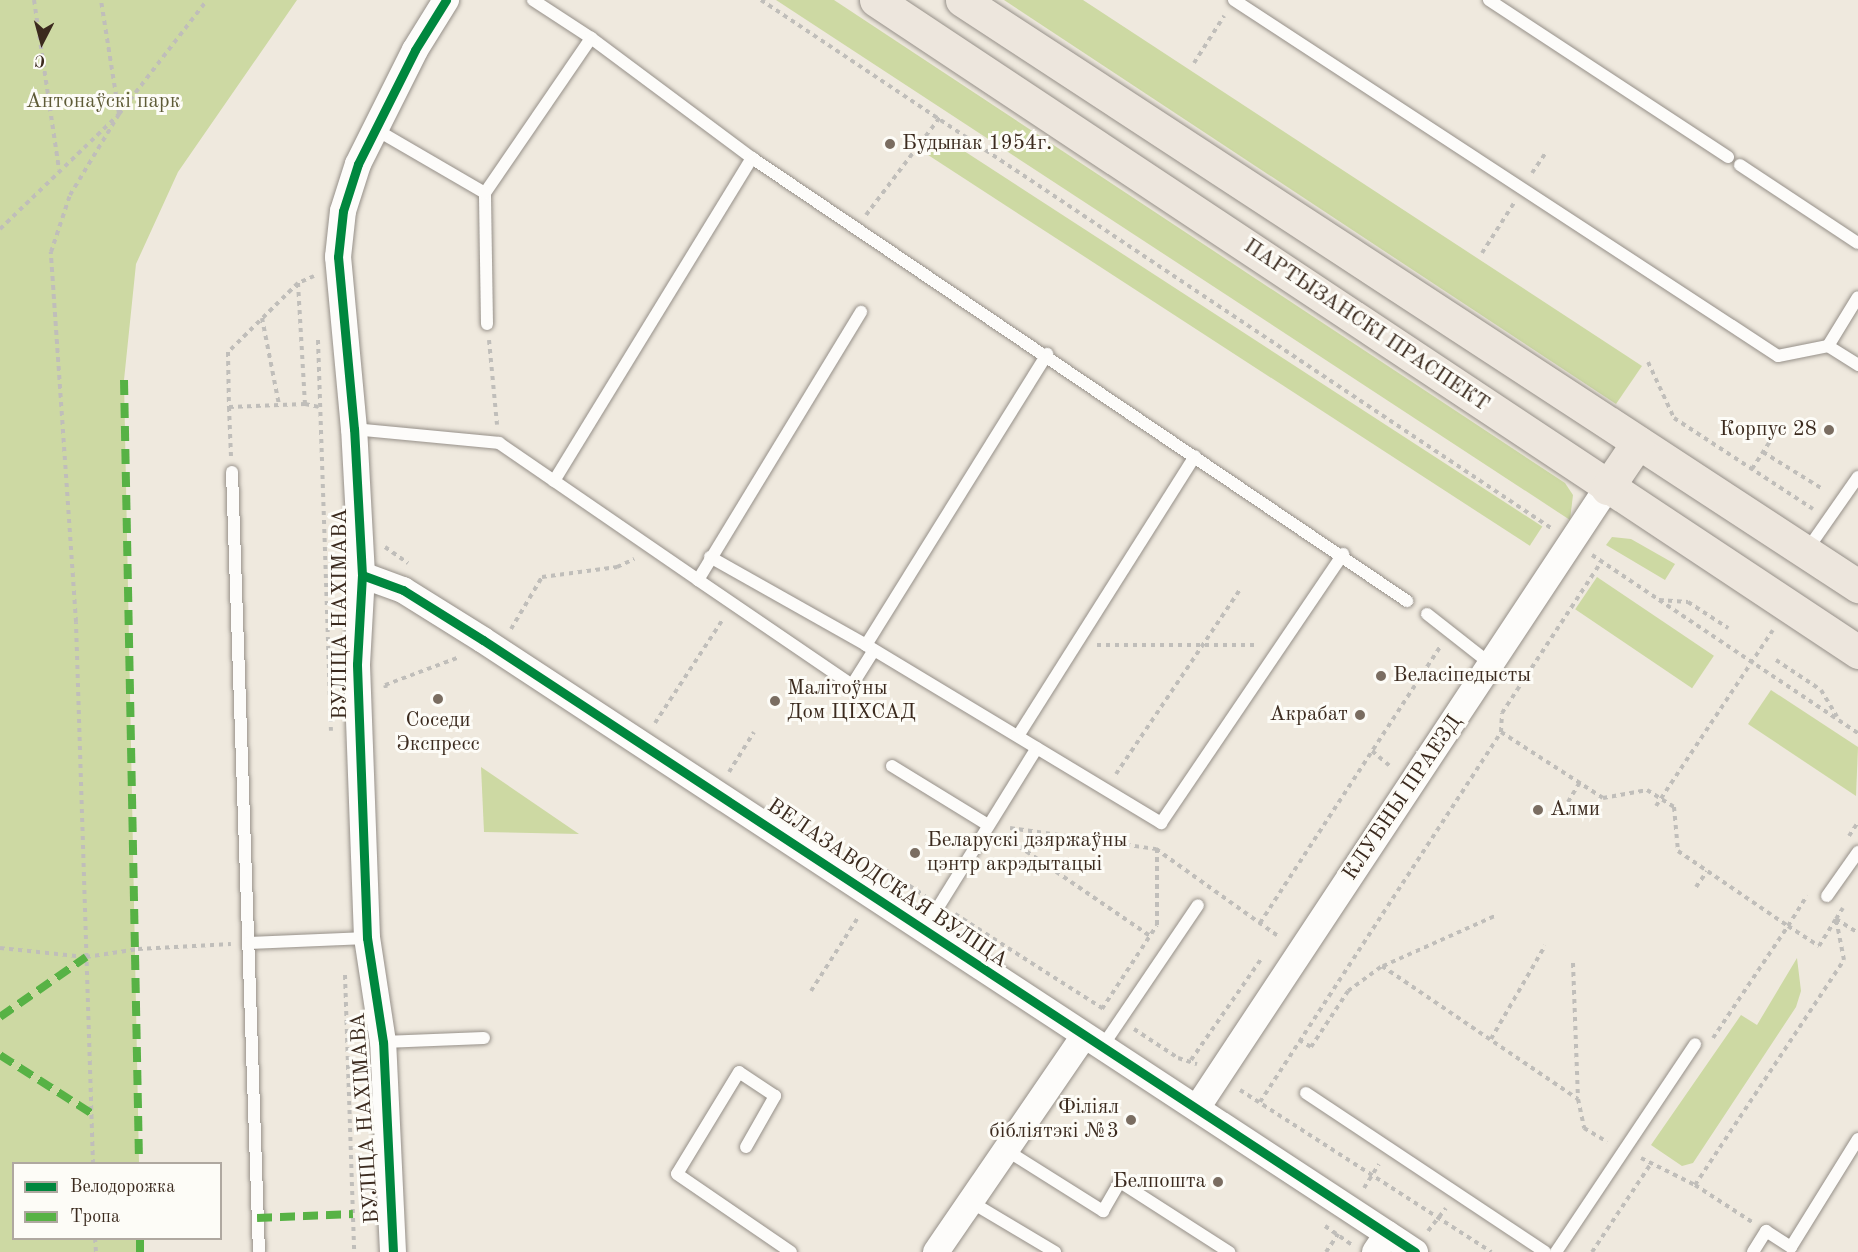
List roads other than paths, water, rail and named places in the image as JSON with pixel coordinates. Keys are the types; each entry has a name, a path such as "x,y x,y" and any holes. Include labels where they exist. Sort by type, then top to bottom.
{"main road":[{"name":"ПАРТЫЗАНСКІ ПРАСПЕКТ","path":"876,0 1607,488 1858,652"},
{"path":"962,0 1353,258 1858,586"},
{"path":"1321,296 1342,297 1352,292 1357,272 1353,258"},
{"path":"1607,488 1638,442"}],"street":[{"name":"ВУЛІЦА НАХІМАВА","path":"393,1252 383,1042 366,938 357,664 362,575 354,429 338,257 343,211 375,129 446,0"},
{"name":"КЛУБНЫ ПРАЕЗД","path":"1197,1108 1607,488"},
{"name":"ВЕЛАЗАВОДСКАЯ ВУЛІЦА","path":"362,575 403,590 1197,1108 1381,1243 1414,1252"},
{"path":"936,1252 1006,1150 1093,1041"}],"lane":[{"path":"532,0 591,38 752,158 1343,554 1407,601"},
{"path":"1234,0 1778,356 1828,346 1858,365"},
{"path":"1489,0 1728,157"},
{"path":"487,324 485,193 591,38"},
{"path":"375,129 485,193"},
{"path":"554,481 752,158"},
{"path":"1740,165 1858,243"},
{"path":"1828,346 1858,297"},
{"path":"698,580 861,312"},
{"path":"354,429 499,443 852,685 870,647 1047,354"},
{"path":"1018,736 1196,456"},
{"path":"232,472 259,1252"},
{"path":"1806,552 1858,477"},
{"path":"710,557 870,647 1161,823 1343,554"},
{"path":"1427,614 1492,665"},
{"path":"924,930 1037,748"},
{"path":"892,766 988,825"},
{"path":"1827,896 1858,852"},
{"path":"1093,1041 1198,905"},
{"path":"249,943 366,938"},
{"path":"383,1042 484,1038"},
{"path":"1556,1252 1695,1044"},
{"path":"746,1147 775,1096 739,1072 677,1174 791,1252"},
{"path":"1306,1093 1545,1252"},
{"path":"1753,1252 1766,1231 1791,1247 1858,1139"},
{"path":"1006,1150 1103,1211 1120,1182 1229,1252"},
{"path":"971,1202 1055,1252"}],"place":[{"name":"Будынак 1954г.","path":"890,144"},
{"name":"Корпус 28","path":"1829,430"},
{"name":"Веласіпедысты","path":"1381,676"},
{"name":"Соседи Экспресс","path":"438,699"},
{"name":"Малітоўны Дом ЦІХСАД","path":"775,701"},
{"name":"Акрабат","path":"1360,715"},
{"name":"Алми","path":"1538,810"},
{"name":"Беларускі дзяржаўны цэнтр акрэдытацыі","path":"915,853"},
{"name":"Філіял бібліятэкі №3","path":"1131,1120"},
{"name":"Белпошта","path":"1218,1182"}],"park label":[{"name":"Антонаўскі парк","path":"103,102"}]}
